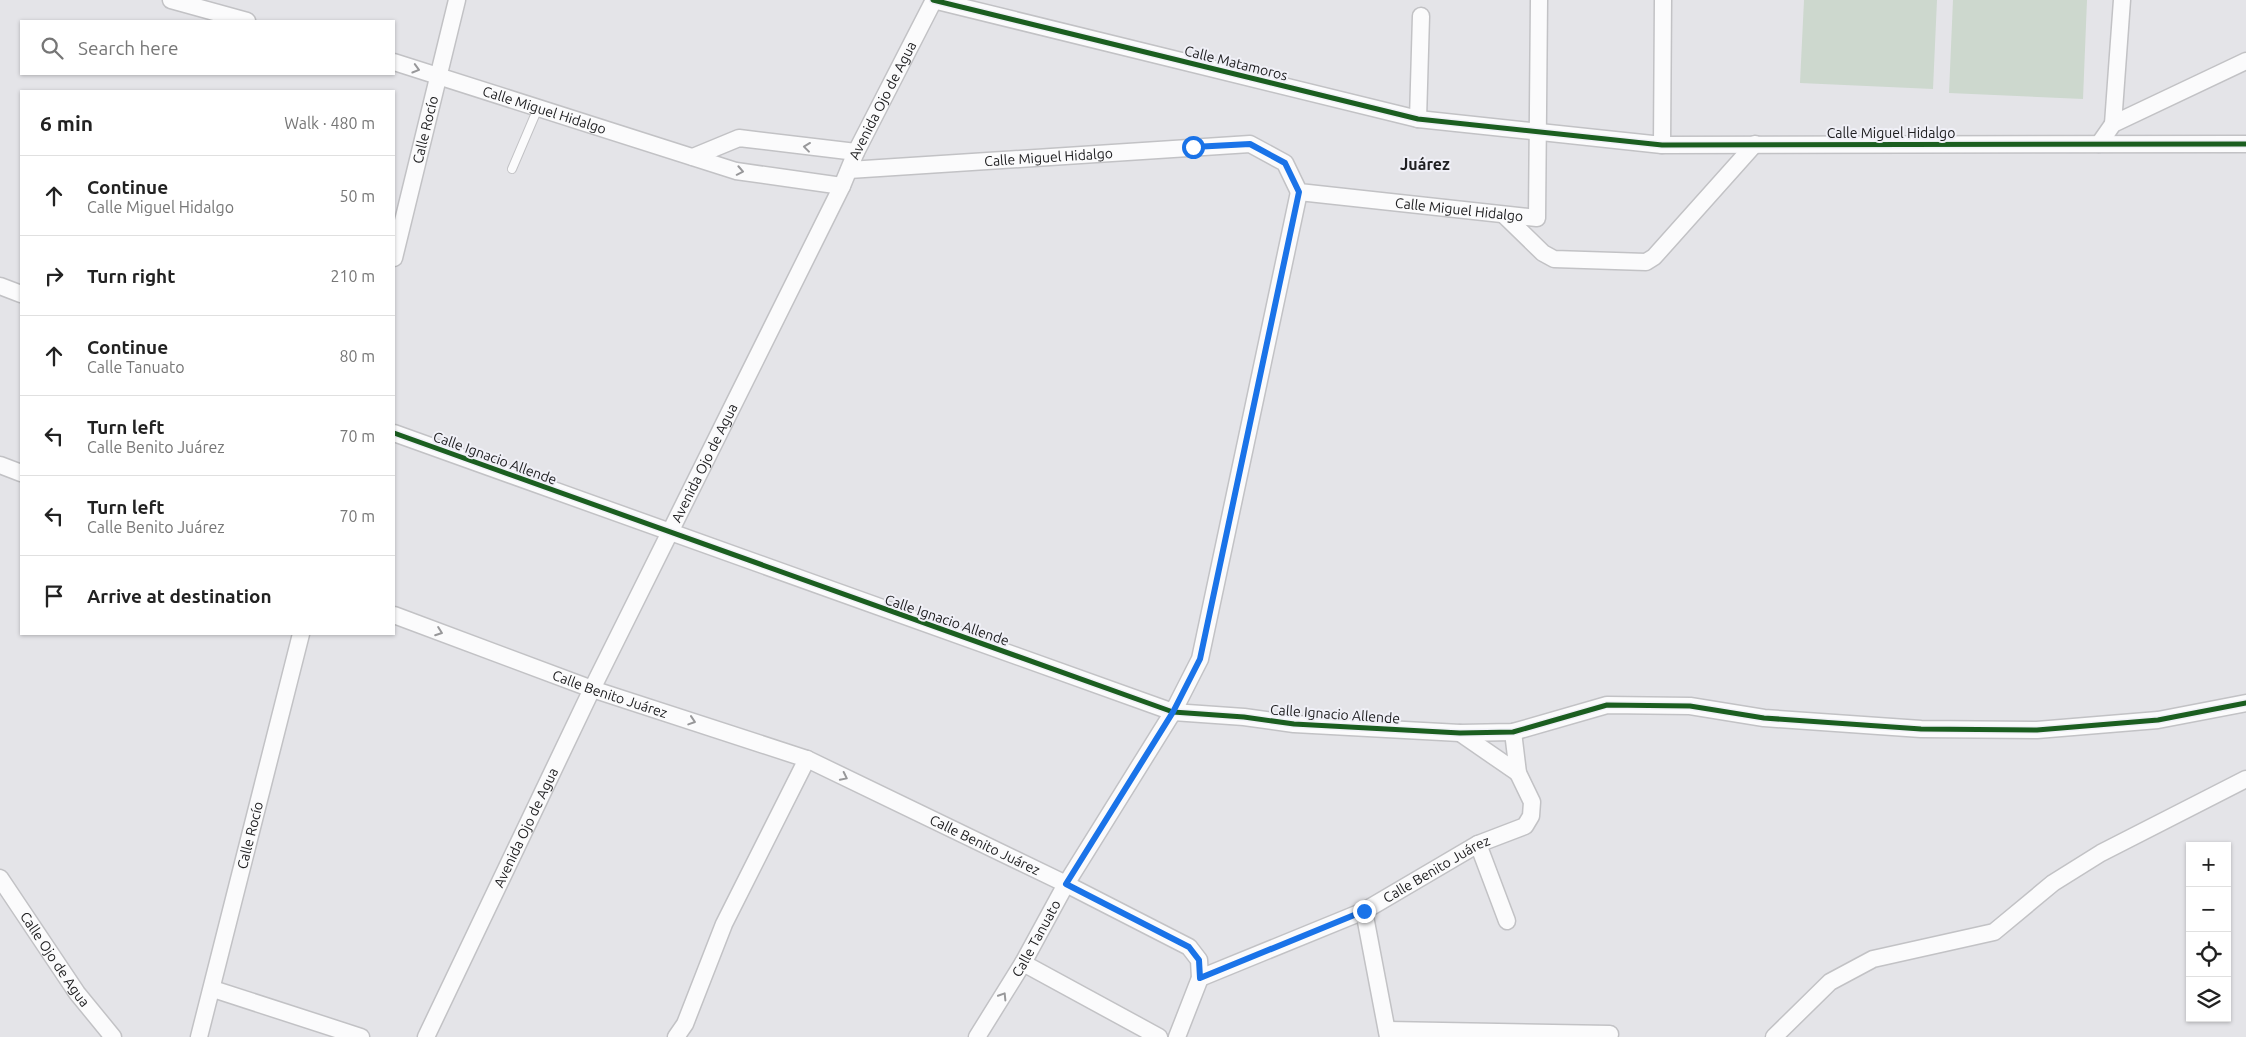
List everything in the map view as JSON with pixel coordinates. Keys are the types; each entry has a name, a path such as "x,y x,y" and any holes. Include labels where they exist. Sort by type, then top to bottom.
{"street":[{"path":"171,0 243,20"},
{"name":"Calle Rocío","path":"395,254 457,0"},
{"name":"Calle Matamoros","path":"933,0 1418,119 1538,131"},
{"name":"Avenida Ojo de Agua","path":"426,1037 592,689 842,186 856,152 933,0"},
{"path":"1538,131 1539,0"},
{"path":"1662,145 1663,0"},
{"path":"2113,124 2122,0"},
{"path":"1418,119 1421,16"},
{"path":"2099,144 2113,124 2246,61"},
{"name":"Calle Miguel Hidalgo","path":"395,62 736,170 842,186"},
{"name":"Calle Miguel Hidalgo","path":"849,170 1250,144 1285,163 1299,192 1537,218 1538,131 1662,145 2246,144"},
{"path":"693,157 739,138 856,152"},
{"path":"1504,215 1543,253 1554,259 1646,262 1654,257 1755,144"},
{"name":"Calle Tanuato","path":"977,1037 1023,963 1066,884 1173,712 1200,659 1299,192"},
{"path":"0,286 20,294"},
{"name":"Calle Ignacio Allende","path":"395,434 1173,712 1244,717 1294,724 1460,733 1512,732 1607,705 1690,706 1764,718 1921,729 2037,730 2158,720 2246,702"},
{"path":"0,465 20,473"},
{"name":"Calle Benito Juárez","path":"395,615 592,689 807,759 1066,884 1189,947 1199,960 1200,978 1364,911 1478,844 1525,826 1531,816 1532,802 1518,773"},
{"name":"Calle Rocío","path":"200,1037 301,635"},
{"path":"1512,732 1518,773"},
{"path":"1460,733 1518,773"},
{"path":"676,1037 685,1024 724,924 807,759"},
{"path":"1774,1037 1830,982 1873,959 1994,932 2053,883 2101,853 2246,779"},
{"path":"1478,844 1507,921"},
{"name":"Calle Ojo de Agua","path":"0,878 77,993 113,1037"},
{"path":"1364,911 1387,1034 1610,1034"},
{"path":"1023,963 1159,1037"},
{"path":"1178,1037 1200,978"},
{"path":"213,989 361,1037"}],"lane":[{"path":"512,169 538,108"}],"shaded area":[{"path":"1804,0 1937,0 1933,89 1800,83"},
{"path":"1953,0 2087,0 2083,99 1949,93"}],"cycle path":[{"path":"933,0 1418,119 1662,145 2246,144"},
{"path":"395,433 1173,712 1244,717 1294,724 1460,733 1513,732 1607,705 1690,706 1764,718 1921,729 2037,730 2158,720 2246,703"}],"district":[{"name":"Juárez","path":"1425,164"}],"route":[{"path":"1193,147 1250,144 1285,163 1299,192 1200,659 1173,712 1066,884 1189,947 1199,960 1200,978 1364,911"}]}
